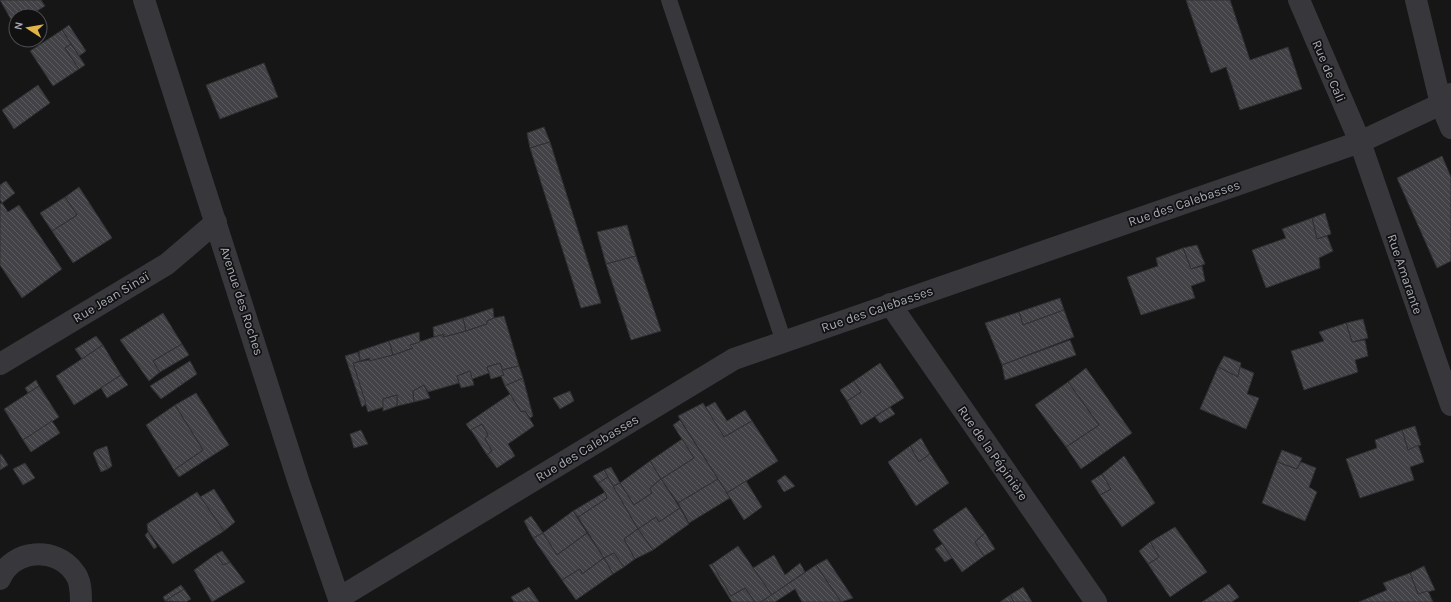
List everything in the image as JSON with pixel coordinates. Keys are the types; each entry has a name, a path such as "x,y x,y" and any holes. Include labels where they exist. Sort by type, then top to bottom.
{"street":[{"name":"Avenue des Roches","path":"144,0 299,483 339,600"},
{"name":"Rue de Cali","path":"1298,0 1360,142"},
{"path":"1416,0 1446,99 1451,128"},
{"name":"Rue des Calebasses","path":"339,600 734,359 1360,142 1446,99"},
{"name":"Rue Amarante","path":"1360,142 1451,405"},
{"name":"Rue Jean Sinaï","path":"0,364 167,264 216,222"},
{"name":"Rue de la Pépinière","path":"890,304 1096,602"},
{"path":"0,580 3,573 15,561 30,554 47,554 63,561 75,572 81,588 81,602"}],"lane":[{"path":"669,0 784,342"}],"building":[{"path":"0,0 41,0 45,6 42,8 8,8 8,14"},
{"path":"1186,0 1230,0 1250,60 1288,47 1302,89 1240,110 1226,67 1211,73"},
{"path":"69,25 86,51 79,56 62,30"},
{"path":"62,30 71,44 65,48 79,69 53,86 30,51 35,48 48,48 48,39"},
{"path":"71,44 85,65 79,69 65,48"},
{"path":"264,63 278,97 220,119 206,85"},
{"path":"38,85 50,103 14,129 2,110"},
{"path":"544,127 550,142 530,148 527,133"},
{"path":"550,142 601,303 581,308 530,148"},
{"path":"1442,156 1451,177 1451,261 1437,268 1397,178"},
{"path":"6,181 15,193 2,203 0,200 0,185"},
{"path":"79,187 112,238 73,263 52,231 77,215 65,197"},
{"path":"65,197 77,215 52,231 40,213"},
{"path":"2,203 8,212 19,205 62,269 22,298 0,265 0,204"},
{"path":"1325,213 1331,234 1317,239 1312,218"},
{"path":"1312,218 1317,239 1327,236 1333,251 1319,258 1320,268 1266,288 1252,250 1286,238 1282,229"},
{"path":"627,225 636,256 606,264 597,232"},
{"path":"1197,245 1205,264 1191,269 1183,248"},
{"path":"1183,248 1191,269 1202,266 1205,281 1191,286 1195,298 1141,315 1127,277 1158,266 1156,258"},
{"path":"636,256 661,331 631,340 606,264"},
{"path":"1060,298 1064,310 1023,325 1019,312"},
{"path":"493,308 494,318 487,321 487,324 466,331 463,318"},
{"path":"1064,310 1074,337 1002,365 985,323 1019,312 1023,325"},
{"path":"163,313 182,344 153,361 160,372 149,381 120,340"},
{"path":"504,316 519,366 502,370 500,363 487,367 489,373 472,379 470,371 457,376 459,383 428,392 424,385 413,391 414,402 397,406 397,395 383,399 384,407 368,412 353,363 393,355 413,348 410,345 444,334 443,337 466,331 487,324 487,321 494,318"},
{"path":"463,318 466,331 443,337 444,334 434,337 433,327"},
{"path":"1363,319 1368,338 1352,342 1346,323"},
{"path":"1346,323 1352,342 1365,340 1368,356 1355,360 1358,372 1304,390 1291,351 1324,341 1319,332"},
{"path":"419,332 420,342 410,345 413,348 393,355 389,341"},
{"path":"96,336 103,345 82,359 75,349"},
{"path":"1070,340 1076,355 1005,380 1002,365"},
{"path":"389,341 393,355 369,361 370,358 360,361 359,351"},
{"path":"182,344 189,355 160,372 153,361"},
{"path":"103,345 121,375 74,405 56,376"},
{"path":"358,352 360,361 353,363 366,404 362,407 345,356"},
{"path":"1224,356 1241,363 1238,377 1218,367"},
{"path":"190,361 197,374 161,399 150,386"},
{"path":"500,363 504,375 491,379 487,367"},
{"path":"880,363 904,398 861,425 847,401 861,392 854,381"},
{"path":"519,366 523,378 505,386 501,376 504,375 502,370"},
{"path":"1218,367 1238,377 1240,367 1254,373 1247,394 1259,398 1246,429 1200,409"},
{"path":"1086,368 1132,433 1081,469 1066,447 1099,425 1068,382"},
{"path":"470,371 474,385 461,388 457,376"},
{"path":"121,375 128,385 107,398 101,388"},
{"path":"523,378 533,416 530,418 525,411 521,412 505,386"},
{"path":"36,380 39,386 28,393 25,388"},
{"path":"854,381 861,392 847,401 840,390"},
{"path":"1068,382 1099,425 1066,447 1035,405"},
{"path":"424,385 430,398 414,402 413,391"},
{"path":"39,386 59,417 23,440 4,409"},
{"path":"570,391 574,401 560,409 553,398"},
{"path":"196,393 229,445 179,477 174,470 203,450 175,405"},
{"path":"510,394 521,412 525,411 534,426 508,444 515,456 497,468 487,455 492,451 485,439 488,435 482,424 471,431 466,424"},
{"path":"397,395 397,406 383,411 383,399"},
{"path":"715,402 727,421 745,410 752,421 724,437 704,408"},
{"path":"703,403 724,437 752,421 778,461 727,493 678,416"},
{"path":"175,405 203,450 174,470 146,425"},
{"path":"890,407 895,414 880,423 875,417"},
{"path":"680,420 718,479 678,503 661,479 694,458 673,425"},
{"path":"52,421 60,433 31,452 23,440"},
{"path":"482,424 488,435 485,439 492,451 487,455 471,430"},
{"path":"1415,426 1421,445 1408,450 1402,430"},
{"path":"361,430 368,444 354,448 350,434"},
{"path":"1402,430 1408,450 1418,445 1424,462 1410,467 1414,480 1360,498 1346,459 1377,448 1375,440"},
{"path":"921,438 930,454 919,462 910,446"},
{"path":"682,439 694,458 661,479 650,461"},
{"path":"107,446 112,466 108,469 96,450"},
{"path":"910,446 919,462 930,454 949,483 916,506 888,462"},
{"path":"96,450 108,469 101,472 93,453"},
{"path":"1282,450 1302,458 1297,469 1277,462"},
{"path":"1,454 8,465 0,470 0,455"},
{"path":"1124,456 1155,503 1122,527 1100,495 1111,489 1102,474"},
{"path":"650,461 661,479 650,488 652,493 634,505 620,483"},
{"path":"1277,462 1297,469 1301,462 1316,468 1309,487 1317,492 1305,521 1262,503"},
{"path":"25,463 35,478 23,485 13,469"},
{"path":"611,467 620,483 613,486 604,470"},
{"path":"604,470 608,477 598,483 593,476"},
{"path":"1102,474 1111,489 1100,495 1091,481"},
{"path":"785,475 795,486 784,492 777,481"},
{"path":"608,477 638,529 624,539 635,559 624,567 614,553 604,558 578,517 607,498 605,492 598,483"},
{"path":"661,479 680,508 659,522 656,517 638,529 613,486 620,483 634,505 652,493 650,488"},
{"path":"718,479 730,498 689,523 678,503"},
{"path":"746,481 762,507 744,520 727,493"},
{"path":"214,489 235,522 224,531 200,497"},
{"path":"197,492 224,531 173,564 148,531 147,524"},
{"path":"605,492 607,498 578,517 573,511"},
{"path":"966,507 985,533 975,542 984,556 962,572 933,530"},
{"path":"680,508 689,524 653,550 638,529 656,517 659,522"},
{"path":"573,511 587,533 557,555 543,533"},
{"path":"531,516 543,533 533,538 524,521"},
{"path":"1175,527 1207,572 1170,597 1148,564 1159,557 1150,542"},
{"path":"638,529 653,550 635,559 624,539"},
{"path":"148,532 157,547 154,549 145,535"},
{"path":"543,533 557,555 587,533 604,558 582,574 580,569 562,580 533,538"},
{"path":"985,533 995,549 984,556 975,542"},
{"path":"1150,542 1159,557 1148,564 1139,551"},
{"path":"942,544 952,558 945,562 935,549"},
{"path":"738,546 772,595 761,602 755,602 745,588 731,596 712,564"},
{"path":"222,551 230,562 223,565 216,554"},
{"path":"614,553 624,567 613,574 604,558"},
{"path":"216,554 223,565 230,562 245,582 212,602 194,570"},
{"path":"774,555 785,575 800,563 805,572 772,595 753,568"},
{"path":"604,558 613,574 576,600 562,580 580,569 582,574"},
{"path":"827,559 853,598 841,602 816,565"},
{"path":"712,564 731,596 745,588 755,602 732,602 709,565"},
{"path":"816,565 841,602 802,602 795,589 775,602 761,602"},
{"path":"1424,566 1435,590 1418,594 1410,573"},
{"path":"1410,573 1418,594 1428,591 1433,602 1359,602 1387,590 1383,583"},
{"path":"1229,584 1239,597 1232,602 1202,602"},
{"path":"181,585 184,589 165,601 163,597"},
{"path":"529,587 539,602 514,602 511,597"},
{"path":"1023,587 1032,602 1014,602 1010,595"},
{"path":"184,589 191,599 186,602 165,601"},
{"path":"1010,595 1014,602 1000,602"}]}
